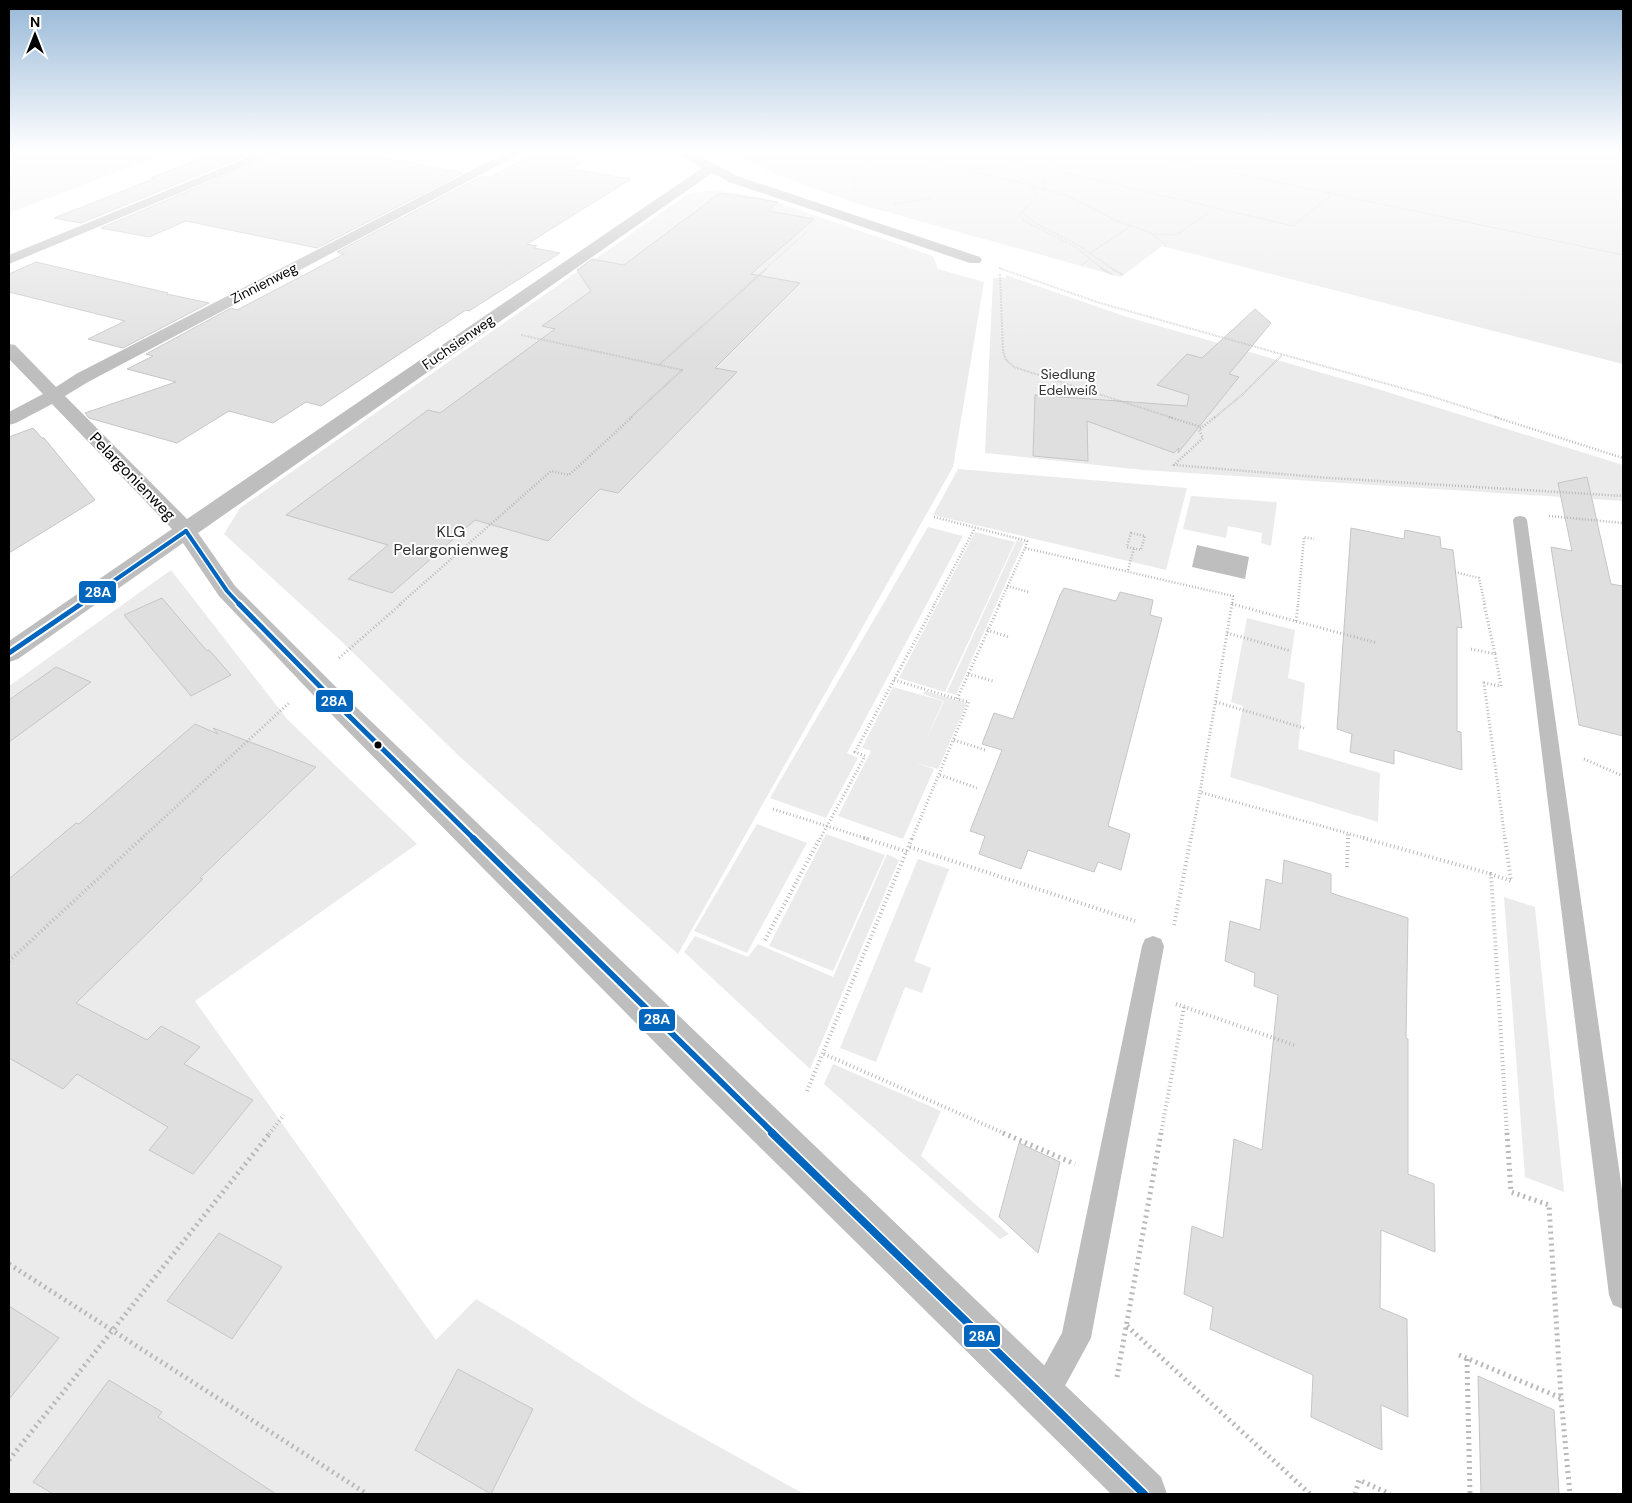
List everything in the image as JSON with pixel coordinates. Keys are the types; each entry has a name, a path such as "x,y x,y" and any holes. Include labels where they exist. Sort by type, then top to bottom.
{"street":[{"path":"9,260 106,220"},
{"name":"Zinnienweg","path":"9,419 82,378 386,220"},
{"name":"Fuchsienweg","path":"9,653 635,220"},
{"path":"854,220 975,260"},
{"name":"Pelargonienweg","path":"9,349 186,531 226,591 314,680 703,1065 1144,1494"}],"lane":[{"path":"1520,520 1623,1295"},
{"path":"1043,1395 1076,1338 1154,937"}],"path":[{"path":"659,365 820,220"},
{"path":"1024,220 1074,246 1097,266 1113,275"},
{"path":"1029,220 1041,228 1076,244 1106,267 1123,275"},
{"path":"1117,220 1152,234 1176,235 1198,220"},
{"path":"1268,220 1293,226 1300,220"},
{"path":"1463,220 1623,254"},
{"path":"1090,253 1131,226"},
{"path":"1152,234 1166,247"},
{"path":"1080,266 1090,258"},
{"path":"975,260 1100,303 1430,396 1623,458"},
{"path":"999,268 1004,351 1006,360 1014,367 1202,427"},
{"path":"9,961 314,680 551,471 568,475 682,370 481,327"},
{"path":"1282,355 1242,395 1198,430 1203,438 1174,465 1358,480 1623,496"},
{"path":"1520,520 1525,514 1623,523"},
{"path":"934,517 1028,541 957,698"},
{"path":"764,940 828,827 865,756 855,752 975,528"},
{"path":"1131,533 1145,536 1141,550 1134,548 1127,547 1131,533"},
{"path":"1296,621 1304,537 1314,539"},
{"path":"773,810 909,850 1154,937 1172,934 1200,792 1233,596 1128,570 1025,548"},
{"path":"1128,570 1134,548"},
{"path":"1200,792 1511,881 1484,683 1501,686 1480,578 1455,572"},
{"path":"1007,586 1029,592"},
{"path":"1232,604 1377,643"},
{"path":"987,630 1009,637"},
{"path":"1227,633 1291,651"},
{"path":"1471,649 1495,654"},
{"path":"968,674 993,681"},
{"path":"807,1091 909,850 969,702 894,680"},
{"path":"1216,702 1304,728"},
{"path":"954,740 985,750"},
{"path":"1551,745 1623,776"},
{"path":"940,775 977,788"},
{"path":"1347,867 1348,834"},
{"path":"1491,874 1511,1192 1549,1205 1561,1398 1570,1494"},
{"path":"1177,995 1176,1005 1294,1045"},
{"path":"1117,1378 1184,1007"},
{"path":"824,1054 1107,1178"},
{"path":"9,1460 284,1115"},
{"path":"9,1264 367,1494"},
{"path":"1127,1325 1310,1494"},
{"path":"1459,1355 1561,1398"},
{"path":"1467,1359 1470,1494"},
{"path":"1355,1494 1359,1480 1390,1494"}],"green space":[{"name":"KLG Pelargonienweg","path":"651,220 829,220 933,256 938,269 984,282 953,467 678,954 458,755 340,640 224,534 240,508"},
{"path":"916,220 1623,220 1623,364 1162,246 1121,277"},
{"name":"Siedlung Edelweiß","path":"1006,275 1124,316 1371,387 1623,465 1623,501 1143,470 985,453 993,278 1006,278"},
{"path":"958,469 1187,488 1166,570 933,515"},
{"path":"1191,496 1277,502 1271,546 1261,543 1262,533 1228,526 1226,538 1183,529"},
{"path":"928,527 963,536 847,753 858,758 826,818 770,798"},
{"path":"975,532 1015,542 945,692 899,678"},
{"path":"1017,540 1024,542 956,695 947,692"},
{"path":"171,570 287,719 417,844 195,1001 436,1340 476,1299 644,1405 804,1494 9,1494 9,686"},
{"path":"1247,618 1295,630 1288,678 1305,683 1298,749 1380,773 1378,822 1230,777 1243,706 1231,702"},
{"path":"893,687 943,701 926,741 944,701 923,694 925,691 967,703 938,769 915,763 934,769 903,839 838,816 871,751 862,748"},
{"path":"757,824 807,843 747,953 694,931"},
{"path":"826,834 885,855 833,971 769,946"},
{"path":"887,854 899,860 810,1069 684,952 695,936 748,957 758,944 833,977"},
{"path":"918,859 949,869 914,961 931,968 922,993 905,987 876,1062 840,1048"},
{"path":"1504,897 1535,907 1564,1192 1525,1177"},
{"path":"833,1064 941,1111 921,1156 1009,1234 1000,1239 824,1084"}],"shaded area":[{"path":"1197,545 1249,557 1245,579 1192,567"}],"building":[{"path":"66,220 88,220 81,223"},
{"path":"120,220 371,220 317,248 186,221 149,237 101,228"},
{"path":"398,220 565,220 527,244 537,246 534,248 560,253 469,311 466,310 321,406 306,402 273,423 229,411 177,443 89,418 85,413 176,382 127,369 153,356 146,354 231,308 237,310 344,254 337,252"},
{"path":"684,220 813,220 751,274 800,283 715,368 737,372 618,493 600,489 548,541 475,520 392,593 348,579 388,545 286,515 428,410 440,413 555,329 542,326 591,291 577,270 592,259 624,265"},
{"path":"36,262 209,303 123,348 88,339 125,321 9,292 9,274"},
{"path":"1255,309 1271,323 1229,374 1239,377 1178,453 1179,448 1174,453 1087,421 1088,461 1033,456 1035,395 1187,406 1189,395 1157,385 1187,354 1202,358"},
{"path":"33,428 44,438 95,500 9,553 9,437"},
{"path":"1587,477 1611,584 1623,586 1623,736 1579,725 1551,547 1572,551 1558,483"},
{"path":"1351,528 1404,539 1405,530 1440,537 1441,548 1453,550 1462,628 1457,627 1457,731 1461,732 1462,770 1394,750 1394,764 1350,752 1352,734 1337,729"},
{"path":"1064,588 1116,601 1120,592 1153,600 1150,615 1162,618 1108,826 1130,834 1121,870 1098,862 1094,872 1028,850 1021,869 979,854 985,836 970,831 1002,750 982,744 994,713 1013,719"},
{"path":"162,598 207,651 209,650 231,675 191,696 124,615"},
{"path":"56,667 91,682 9,742 9,700"},
{"path":"195,724 218,734 213,728 316,767 200,878 203,879 76,1003 147,1040 161,1026 200,1047 184,1064 253,1100 193,1174 149,1150 168,1127 77,1074 63,1089 9,1058 9,879 76,823 79,824"},
{"path":"1284,860 1331,874 1331,893 1408,918 1406,1038 1408,1039 1408,1174 1434,1184 1435,1252 1381,1230 1380,1308 1407,1319 1408,1417 1381,1405 1382,1450 1311,1417 1313,1375 1210,1329 1213,1307 1184,1294 1192,1226 1223,1238 1234,1139 1262,1150 1278,995 1254,986 1255,973 1225,961 1230,921 1260,930 1266,879 1282,884"},
{"path":"1019,1143 1060,1162 1038,1253 999,1217"},
{"path":"219,1233 282,1267 232,1339 167,1301"},
{"path":"9,1306 59,1338 9,1399"},
{"path":"458,1369 533,1409 491,1494 415,1450"},
{"path":"1478,1376 1554,1410 1559,1494 1481,1494"},
{"path":"109,1380 162,1412 158,1417 276,1494 53,1494 33,1482"}],"transit line":[{"name":"28A","path":"186,531 227,591 345,712 710,1072 1144,1494"},
{"name":"28A","path":"9,653 186,531"}]}
